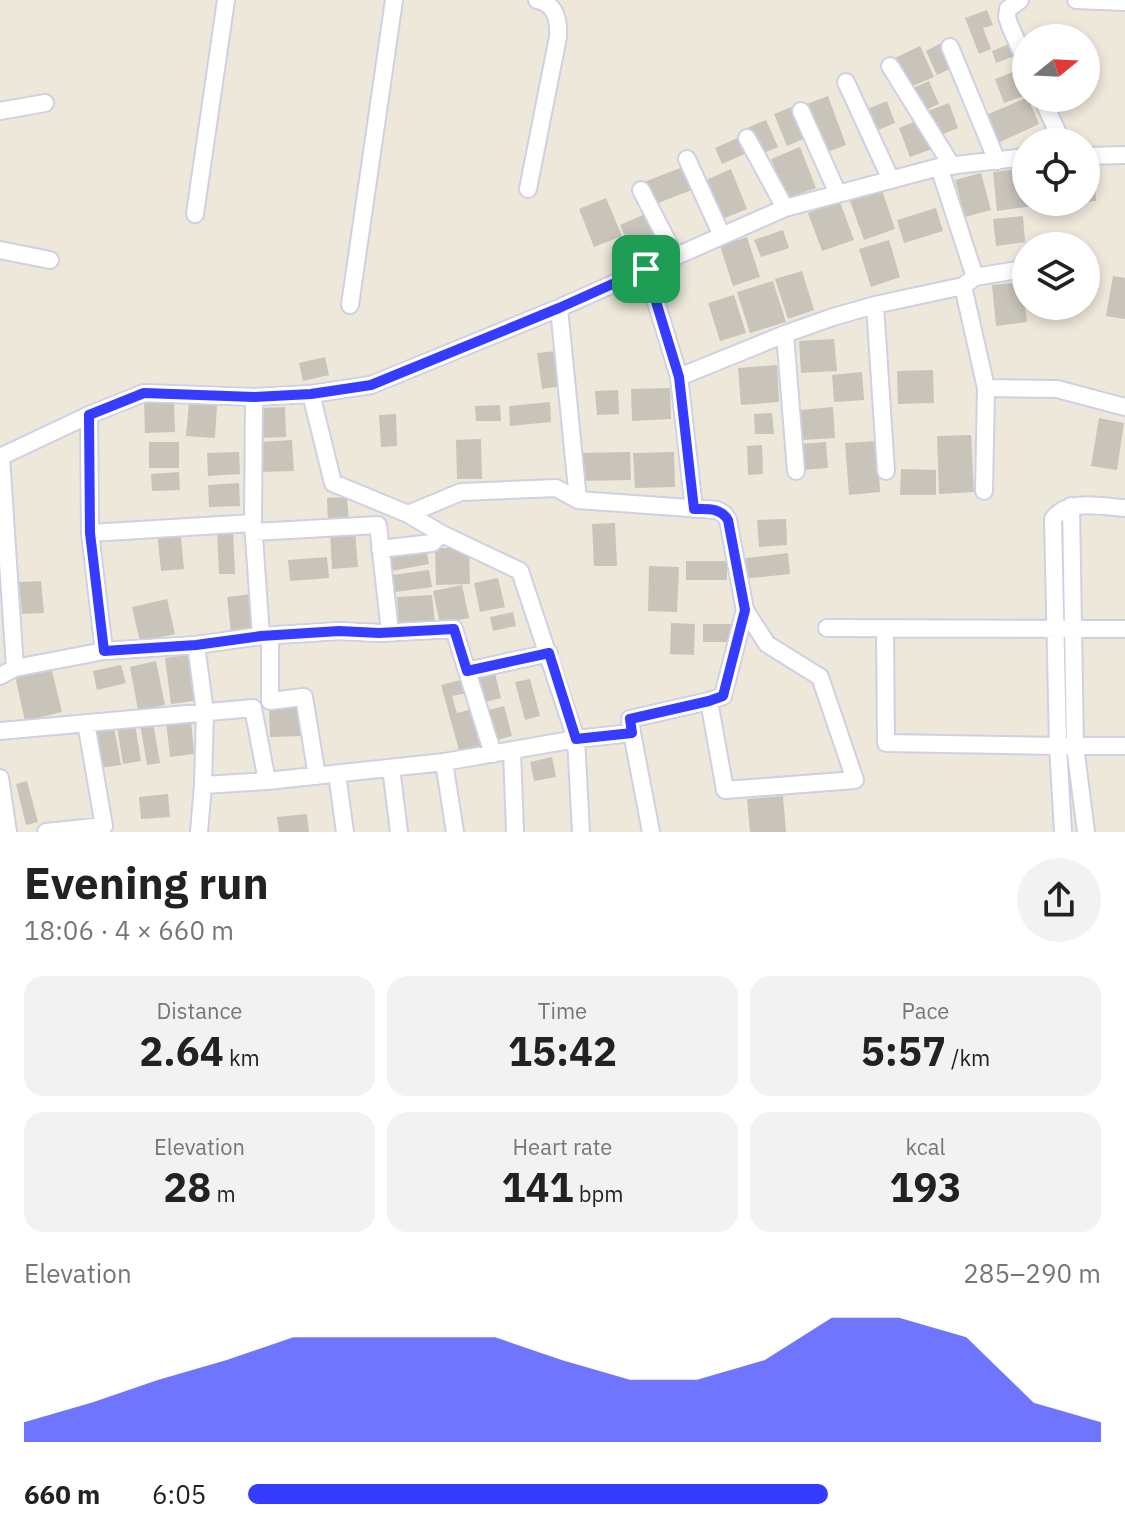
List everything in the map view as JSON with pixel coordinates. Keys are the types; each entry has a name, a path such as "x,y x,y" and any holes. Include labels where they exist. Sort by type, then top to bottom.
{"street":[{"path":"195,214 226,0"},
{"path":"350,305 394,0"},
{"path":"528,189 559,23 553,9 537,0"},
{"path":"1012,29 1007,17 1008,9 1020,0"},
{"path":"1076,0 1125,2"},
{"path":"950,47 997,161"},
{"path":"890,66 946,166 986,388 984,491"},
{"path":"846,82 891,180"},
{"path":"0,111 45,103"},
{"path":"801,111 838,194"},
{"path":"747,138 785,208"},
{"path":"1100,156 1125,155"},
{"path":"687,159 722,236"},
{"path":"493,754 454,629 339,631 104,651 8,672 0,457 144,393 254,397 311,394 371,385 559,308 785,208 946,166 1012,159"},
{"path":"641,190 675,256"},
{"path":"0,250 50,260"},
{"path":"646,269 679,377 694,509"},
{"path":"679,377 833,317 1012,272"},
{"path":"875,305 886,471"},
{"path":"559,308 578,500"},
{"path":"785,334 796,471"},
{"path":"986,388 1057,389 1125,407"},
{"path":"311,394 333,483 408,514 442,534 520,571 576,739 581,832"},
{"path":"254,397 254,527 270,701 304,697 317,776"},
{"path":"89,415 90,533 104,651"},
{"path":"408,514 461,492 556,488 578,500 717,510 724,514 728,520 745,610 767,644 820,677 855,780 725,790 709,701"},
{"path":"1065,628 1053,519 1056,513 1071,506 1125,508"},
{"path":"1063,832 1067,746 1065,628 1071,506"},
{"path":"90,533 378,525 390,632"},
{"path":"380,549 432,543 442,534"},
{"path":"651,832 630,719 723,696 745,610"},
{"path":"827,628 1125,629"},
{"path":"885,629 886,743 1125,746"},
{"path":"196,645 205,712 199,832"},
{"path":"467,671 549,653"},
{"path":"0,731 253,708 267,781"},
{"path":"46,832 104,826 86,723"},
{"path":"203,785 444,762 576,739 632,733"},
{"path":"1067,746 1086,832"},
{"path":"512,751 515,832"},
{"path":"444,762 455,832"},
{"path":"391,768 399,832"},
{"path":"337,774 345,832"},
{"path":"0,778 8,832"}],"building":[{"path":"987,10 993,25 983,28 991,49 979,54 965,18"},
{"path":"943,42 954,67 937,75 926,51"},
{"path":"1009,44 1012,57 996,63 992,51"},
{"path":"920,46 934,77 908,88 895,58"},
{"path":"1012,72 1012,100 1004,103 995,79"},
{"path":"929,81 939,104 921,112 911,89"},
{"path":"828,96 846,145 825,153 807,104"},
{"path":"887,101 895,123 873,132 865,110"},
{"path":"949,103 958,128 938,136 928,111"},
{"path":"1012,104 1012,112 1034,112 1039,124 1030,128 1012,128 1012,137 998,143 986,115"},
{"path":"794,106 808,137 787,146 774,114"},
{"path":"921,119 932,149 910,157 899,128"},
{"path":"766,120 778,147 759,155 747,128"},
{"path":"744,135 751,151 722,164 715,148"},
{"path":"800,147 816,188 786,199 771,159"},
{"path":"688,165 697,188 653,205 644,182"},
{"path":"731,169 747,209 720,220 704,181"},
{"path":"1012,170 1012,209 997,211 993,172"},
{"path":"981,173 991,210 965,217 955,180"},
{"path":"882,190 895,229 864,240 850,201"},
{"path":"606,198 622,236 594,247 579,209"},
{"path":"840,202 854,240 822,251 808,213"},
{"path":"936,208 943,231 904,243 897,220"},
{"path":"645,214 657,238 631,250 620,225"},
{"path":"1023,216 1024,232 1012,232 1012,244 996,246 993,219"},
{"path":"783,230 789,248 761,257 754,240"},
{"path":"747,237 760,277 733,286 720,246"},
{"path":"889,240 900,277 871,287 859,249"},
{"path":"802,271 814,310 788,319 775,279"},
{"path":"1113,276 1125,278 1125,319 1106,316"},
{"path":"773,281 786,322 750,333 737,292"},
{"path":"1012,283 1012,320 1027,322 996,326 992,285"},
{"path":"734,295 746,333 720,341 708,303"},
{"path":"834,339 837,371 801,373 799,341"},
{"path":"557,351 562,386 542,389 537,353"},
{"path":"325,357 329,375 303,381 299,363"},
{"path":"777,365 779,402 741,405 738,368"},
{"path":"933,370 934,403 898,404 897,371"},
{"path":"862,372 864,400 834,402 832,375"},
{"path":"670,388 671,419 632,421 631,389"},
{"path":"618,390 619,414 597,415 595,391"},
{"path":"174,399 175,432 145,433 144,401"},
{"path":"550,402 551,422 510,426 509,406"},
{"path":"189,403 217,405 215,438 186,436"},
{"path":"500,405 501,421 476,421 475,406"},
{"path":"285,407 286,437 261,438 259,408"},
{"path":"833,407 835,438 802,440 800,410"},
{"path":"772,413 774,434 755,434 754,414"},
{"path":"396,414 397,446 381,447 379,415"},
{"path":"1099,418 1124,423 1117,470 1091,466"},
{"path":"971,435 974,492 939,494 937,436"},
{"path":"481,439 482,479 457,479 456,440"},
{"path":"292,440 294,471 260,472 258,442"},
{"path":"877,441 880,492 849,495 845,443"},
{"path":"149,442 179,442 179,468 149,468"},
{"path":"826,442 828,468 801,470 799,444"},
{"path":"762,445 763,474 748,475 747,446"},
{"path":"239,452 240,474 208,476 207,453"},
{"path":"630,452 631,480 578,481 578,453"},
{"path":"674,452 675,487 635,488 633,453"},
{"path":"901,469 936,470 936,495 900,495"},
{"path":"179,472 180,490 152,491 151,474"},
{"path":"239,483 240,506 209,507 208,485"},
{"path":"347,497 349,524 328,525 327,498"},
{"path":"786,519 787,545 759,547 757,520"},
{"path":"615,523 617,566 594,566 592,524"},
{"path":"180,529 184,569 161,571 157,531"},
{"path":"233,531 235,574 219,574 217,532"},
{"path":"355,531 358,567 332,569 330,532"},
{"path":"426,548 429,564 386,572 383,555"},
{"path":"435,548 469,548 470,584 436,585"},
{"path":"788,553 790,574 742,579 739,559"},
{"path":"327,557 329,578 290,581 288,560"},
{"path":"686,561 727,561 727,580 686,580"},
{"path":"649,566 679,567 677,612 648,611"},
{"path":"429,570 432,587 395,592 392,575"},
{"path":"498,578 505,607 480,612 474,583"},
{"path":"41,581 44,613 22,614 19,582"},
{"path":"462,585 469,618 440,624 433,591"},
{"path":"251,594 255,630 231,632 227,597"},
{"path":"432,595 435,624 399,626 397,597"},
{"path":"167,599 175,634 140,642 132,607"},
{"path":"513,612 516,626 493,631 490,617"},
{"path":"671,623 695,624 694,655 670,654"},
{"path":"703,624 731,624 731,642 703,642"},
{"path":"194,654 201,700 171,704 165,658"},
{"path":"156,661 165,705 138,710 130,667"},
{"path":"121,665 126,683 97,690 93,671"},
{"path":"51,667 62,712 25,721 15,676"},
{"path":"494,669 501,698 481,703 473,674"},
{"path":"468,678 471,692 452,696 457,713 476,708 486,747 460,754 441,685"},
{"path":"530,679 540,716 525,720 515,682"},
{"path":"504,706 512,736 490,742 482,712"},
{"path":"302,707 303,736 270,737 269,708"},
{"path":"191,720 194,754 170,757 166,722"},
{"path":"153,722 160,763 147,765 140,724"},
{"path":"135,724 141,761 123,764 117,727"},
{"path":"114,727 121,765 100,768 93,730"},
{"path":"552,757 556,777 534,781 530,762"},
{"path":"27,781 38,822 26,825 16,784"},
{"path":"168,794 170,817 141,819 139,797"},
{"path":"783,796 786,832 750,832 747,799"},
{"path":"307,814 309,832 279,832 277,817"}],"route":[{"path":"646,269 679,377 694,509 717,510 728,520 745,610 723,696 630,719 632,733 576,739 549,653 467,671 454,629 379,633 339,631 104,651 90,533 89,415 144,393 254,397 311,394 371,385 646,269"}]}
